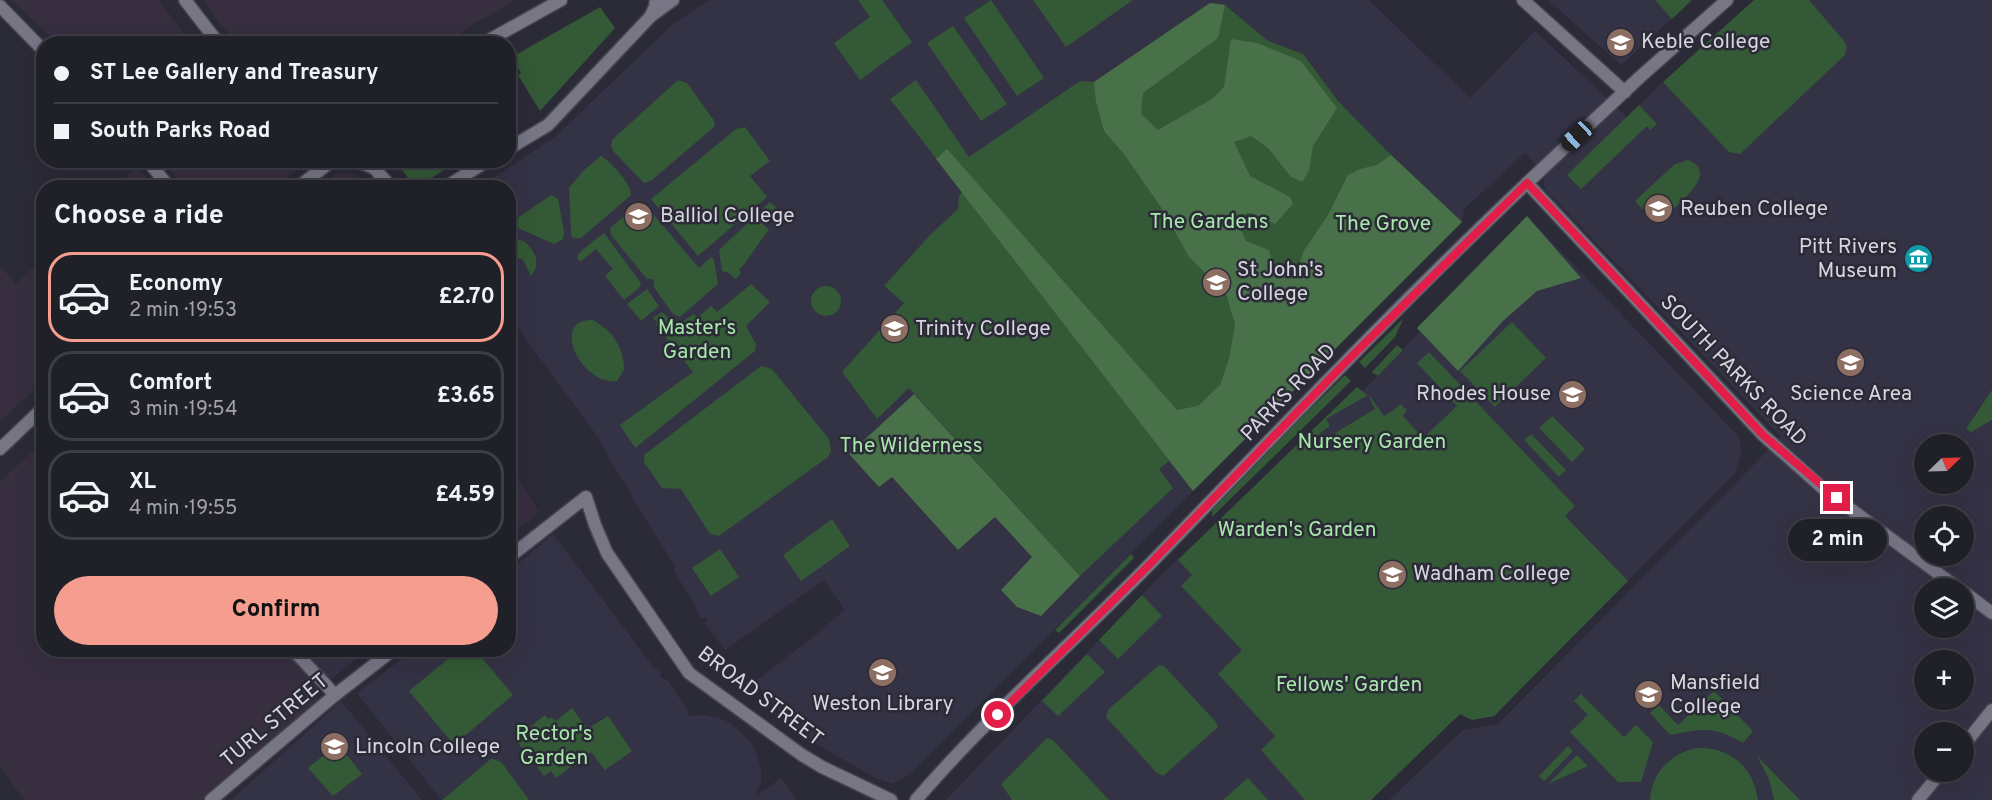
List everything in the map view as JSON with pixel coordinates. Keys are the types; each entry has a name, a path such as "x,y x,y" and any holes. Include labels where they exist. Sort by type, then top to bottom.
{"street":[{"path":"185,0 213,36"},
{"path":"496,36 561,0"},
{"path":"650,17 656,0"},
{"path":"516,144 548,125 650,17 673,0"},
{"path":"1523,0 1625,92"},
{"name":"PARKS ROAD","path":"916,800 1346,362 1527,183 1727,0"},
{"path":"0,6 36,43"},
{"path":"154,168 163,180"},
{"path":"307,180 323,168"},
{"path":"374,168 385,180"},
{"path":"457,180 476,168"},
{"name":"SOUTH PARKS ROAD","path":"1527,183 1763,435 1826,491 1944,578"},
{"path":"0,449 36,417"},
{"name":"BROAD STREET","path":"516,552 586,497 607,553 689,673 802,755 891,800"},
{"path":"1974,600 1992,613"},
{"path":"300,657 335,695"},
{"name":"TURL STREET","path":"211,800 335,695 384,657"},
{"path":"1974,732 1992,710"},
{"path":"1918,800 1933,782"}],"shaded area":[{"path":"11,0 159,0 185,36 50,36"},
{"path":"203,0 515,0 472,25 458,36 231,36 218,22"},
{"path":"709,0 1369,0 1470,98 1535,31 1627,117 1754,0 1992,0 1992,800 1389,800 1463,730 1498,724 1781,437 1547,191 1543,185 1545,176 1525,153 1464,209 1462,222 909,775 892,784 876,778 816,744 791,725 754,682 812,638 849,606 844,609 824,580 725,650 704,622 707,620 705,617 702,619 697,613 696,607 674,570 676,568 610,461 600,440 516,326 516,180 489,180 508,168 516,168 516,162 555,137 673,24"},
{"name":"Keble College","path":"1548,0 1692,0 1621,65"},
{"path":"137,168 149,180 122,180"},
{"path":"168,168 299,168 284,180 178,180"},
{"path":"346,172 363,180 327,180"},
{"name":"Wadham College","path":"1527,216 1740,438 1741,454 1735,473 1494,716 1472,720 1460,714 1371,800 946,800 1159,577 1357,387 1362,391 1378,376"},
{"path":"36,264 36,388 0,422 0,266 16,284"},
{"path":"36,448 36,657 293,657 316,687 318,703 235,777 204,800 24,800 0,766 0,482"},
{"path":"516,475 539,512 516,531"},
{"path":"553,534 654,668 661,673 660,677 668,681 687,709 688,716 704,715 722,719 732,724 751,742 757,754 761,772 761,782 756,796 781,778 797,800 441,800 357,693 404,657 516,657 516,565"},
{"path":"311,657 358,657 331,679"},
{"name":"Lincoln College","path":"341,701 422,800 231,800 300,738"}],"green space":[{"path":"858,0 882,0 912,42 860,80 834,43 870,17"},
{"path":"991,0 1044,78 1017,96 964,18"},
{"path":"1033,0 1133,0 1066,47"},
{"path":"1655,0 1692,0 1672,19"},
{"path":"1754,0 1809,0 1847,47 1845,55 1740,154 1729,152 1663,82"},
{"name":"The Gardens","path":"1210,3 1225,5 1268,41 1303,54 1338,101 1462,222 1193,491 1169,461 1159,469 1173,488 1080,576 909,388 877,419 842,372 904,303 884,286 930,235 958,209 959,196 962,192 890,99 916,80 969,157 1080,81 1094,82"},
{"name":"The Grove","path":"1210,3 1225,5 1218,38 1143,93 1141,114 1158,130 1212,99 1224,87 1231,39 1257,43 1301,61 1337,108 1313,146 1309,171 1302,182 1291,177 1268,148 1251,136 1234,142 1250,176 1290,197 1293,204 1275,224 1252,213 1234,215 1246,241 1269,250 1273,265 1297,273 1303,252 1328,215 1348,175 1377,165 1391,155 1462,222 1193,491 936,159 947,149 1177,410 1198,406 1220,385 1229,359 1235,324 1226,294 1189,257 1165,213 1124,154 1104,131 1096,102 1094,82"},
{"path":"600,7 615,28 540,111 518,75 521,73 516,64 516,55"},
{"path":"953,26 1007,104 981,121 927,43"},
{"path":"678,80 687,83 715,122 714,127 652,180 644,183 615,153 611,146 612,141"},
{"path":"1639,105 1657,124 1650,130 1647,126 1581,189 1567,175"},
{"path":"745,127 770,161 750,176 767,197 698,256 651,199 736,129"},
{"path":"601,156 620,174 628,185 631,195 581,238 573,238 569,188 583,171"},
{"path":"1688,160 1697,166 1700,174 1697,183 1681,202 1656,224 1635,201 1675,164"},
{"path":"400,168 447,168 428,180 410,180"},
{"path":"551,195 558,199 564,232 563,239 554,244 518,228 516,222 519,217"},
{"path":"770,202 777,208 763,224 769,230 739,270 741,274 735,279 729,273 722,271 719,250"},
{"path":"640,203 648,208 699,268 711,257 714,260 718,284 680,317 673,314 653,286 653,279 647,279 611,235 610,228"},
{"path":"1527,216 1581,278 1537,291 1503,321 1458,371 1417,328"},
{"path":"604,233 641,283 639,288 624,300 605,276 613,269 596,249 580,262 577,257 581,251"},
{"path":"516,240 524,241 536,257 536,266 531,276 523,260 516,257"},
{"name":"Master's Garden","path":"751,284 770,302 746,326 756,344 755,351 635,448 620,425 693,372 653,318 662,312 677,326 693,314 698,317 711,306 717,312"},
{"path":"826,286 836,291 841,301 836,311 826,316 816,311 811,301 816,291"},
{"path":"647,289 659,306 641,321 627,304"},
{"path":"1403,319 1395,337 1365,368 1359,362"},
{"path":"593,320 612,335 622,354 624,370 617,381 604,380 592,373 575,352 572,340 573,329 580,322"},
{"path":"1512,322 1546,358 1495,407 1460,371"},
{"path":"1397,345 1403,350 1378,376 1372,372"},
{"name":"Wadham College","path":"1429,352 1575,506 1565,516 1628,581 1494,716 1472,720 1460,714 1371,800 1305,800 1261,750 1275,736 1218,674 1242,650 1181,586 1192,575 1178,560 1357,387 1368,395 1326,419 1330,426 1320,433 1331,452 1342,445 1335,433 1375,409 1369,396 1384,416 1400,404 1407,410 1403,416 1423,438 1457,406 1417,363"},
{"path":"761,366 772,369 829,439 831,451 828,457 719,536 710,534 681,489 662,488 644,462 644,455"},
{"path":"1345,375 1351,381 1212,517 1213,503"},
{"path":"1992,390 1992,420 1971,432 1966,429"},
{"name":"The Wilderness","path":"914,394 1080,576 1041,616 1017,607 1001,590 1032,557 995,517 958,550 892,477 879,487 849,454"},
{"path":"1552,416 1585,449 1572,462 1539,428"},
{"path":"1531,434 1566,470 1559,477 1524,440"},
{"path":"832,519 850,546 801,581 783,555"},
{"path":"720,549 739,577 711,596 692,568"},
{"path":"1131,554 1134,558 1059,633 1055,630"},
{"path":"1142,595 1162,616 1118,659 1099,640"},
{"path":"1087,654 1105,672 1058,716 1042,701"},
{"path":"450,657 481,657 513,695 454,745 409,691"},
{"path":"1159,665 1165,667 1218,727 1163,776 1157,773 1106,717 1108,710"},
{"path":"1714,691 1753,731 1743,743 1723,733 1707,730 1670,735 1650,713 1659,705 1678,725"},
{"path":"1581,694 1624,737 1636,725 1653,742 1641,782 1618,782 1570,732 1588,715 1574,701"},
{"name":"Rector's Garden","path":"572,708 587,729 608,716 632,751 605,770 591,752 556,778 551,771 544,776 515,739 545,715 548,719 550,717 556,721"},
{"path":"1047,738 1053,740 1109,800 1012,800 1001,784"},
{"path":"338,744 362,774 333,796 308,768"},
{"path":"1568,746 1573,751 1544,781 1539,776"},
{"path":"1697,748 1720,751 1738,761 1751,778 1758,800 1650,800 1654,781 1664,766 1679,755"},
{"path":"1577,755 1588,766 1548,784"},
{"path":"1757,756 1800,800 1774,800 1769,779"},
{"path":"492,758 502,763 529,800 442,800"},
{"path":"1248,778 1268,800 1223,800"}],"place":[{"name":"Keble College","path":"1620,42"},
{"name":"Reuben College","path":"1659,209"},
{"name":"Balliol College","path":"639,216"},
{"name":"Pitt Rivers Museum","path":"1918,259"},
{"name":"St John's College","path":"1216,282"},
{"name":"Trinity College","path":"894,329"},
{"name":"Science Area","path":"1851,363"},
{"name":"Rhodes House","path":"1572,394"},
{"name":"Wadham College","path":"1392,574"},
{"name":"Weston Library","path":"883,673"},
{"name":"Mansfield College","path":"1649,695"},
{"name":"Lincoln College","path":"334,747"}],"route":[{"path":"998,715 1149,565 1346,362 1527,183 1763,435 1826,491 1837,498"}],"park label":[{"name":"Nursery Garden","path":"1372,442"},
{"name":"Warden's Garden","path":"1297,530"},
{"name":"Fellows' Garden","path":"1349,685"}]}
